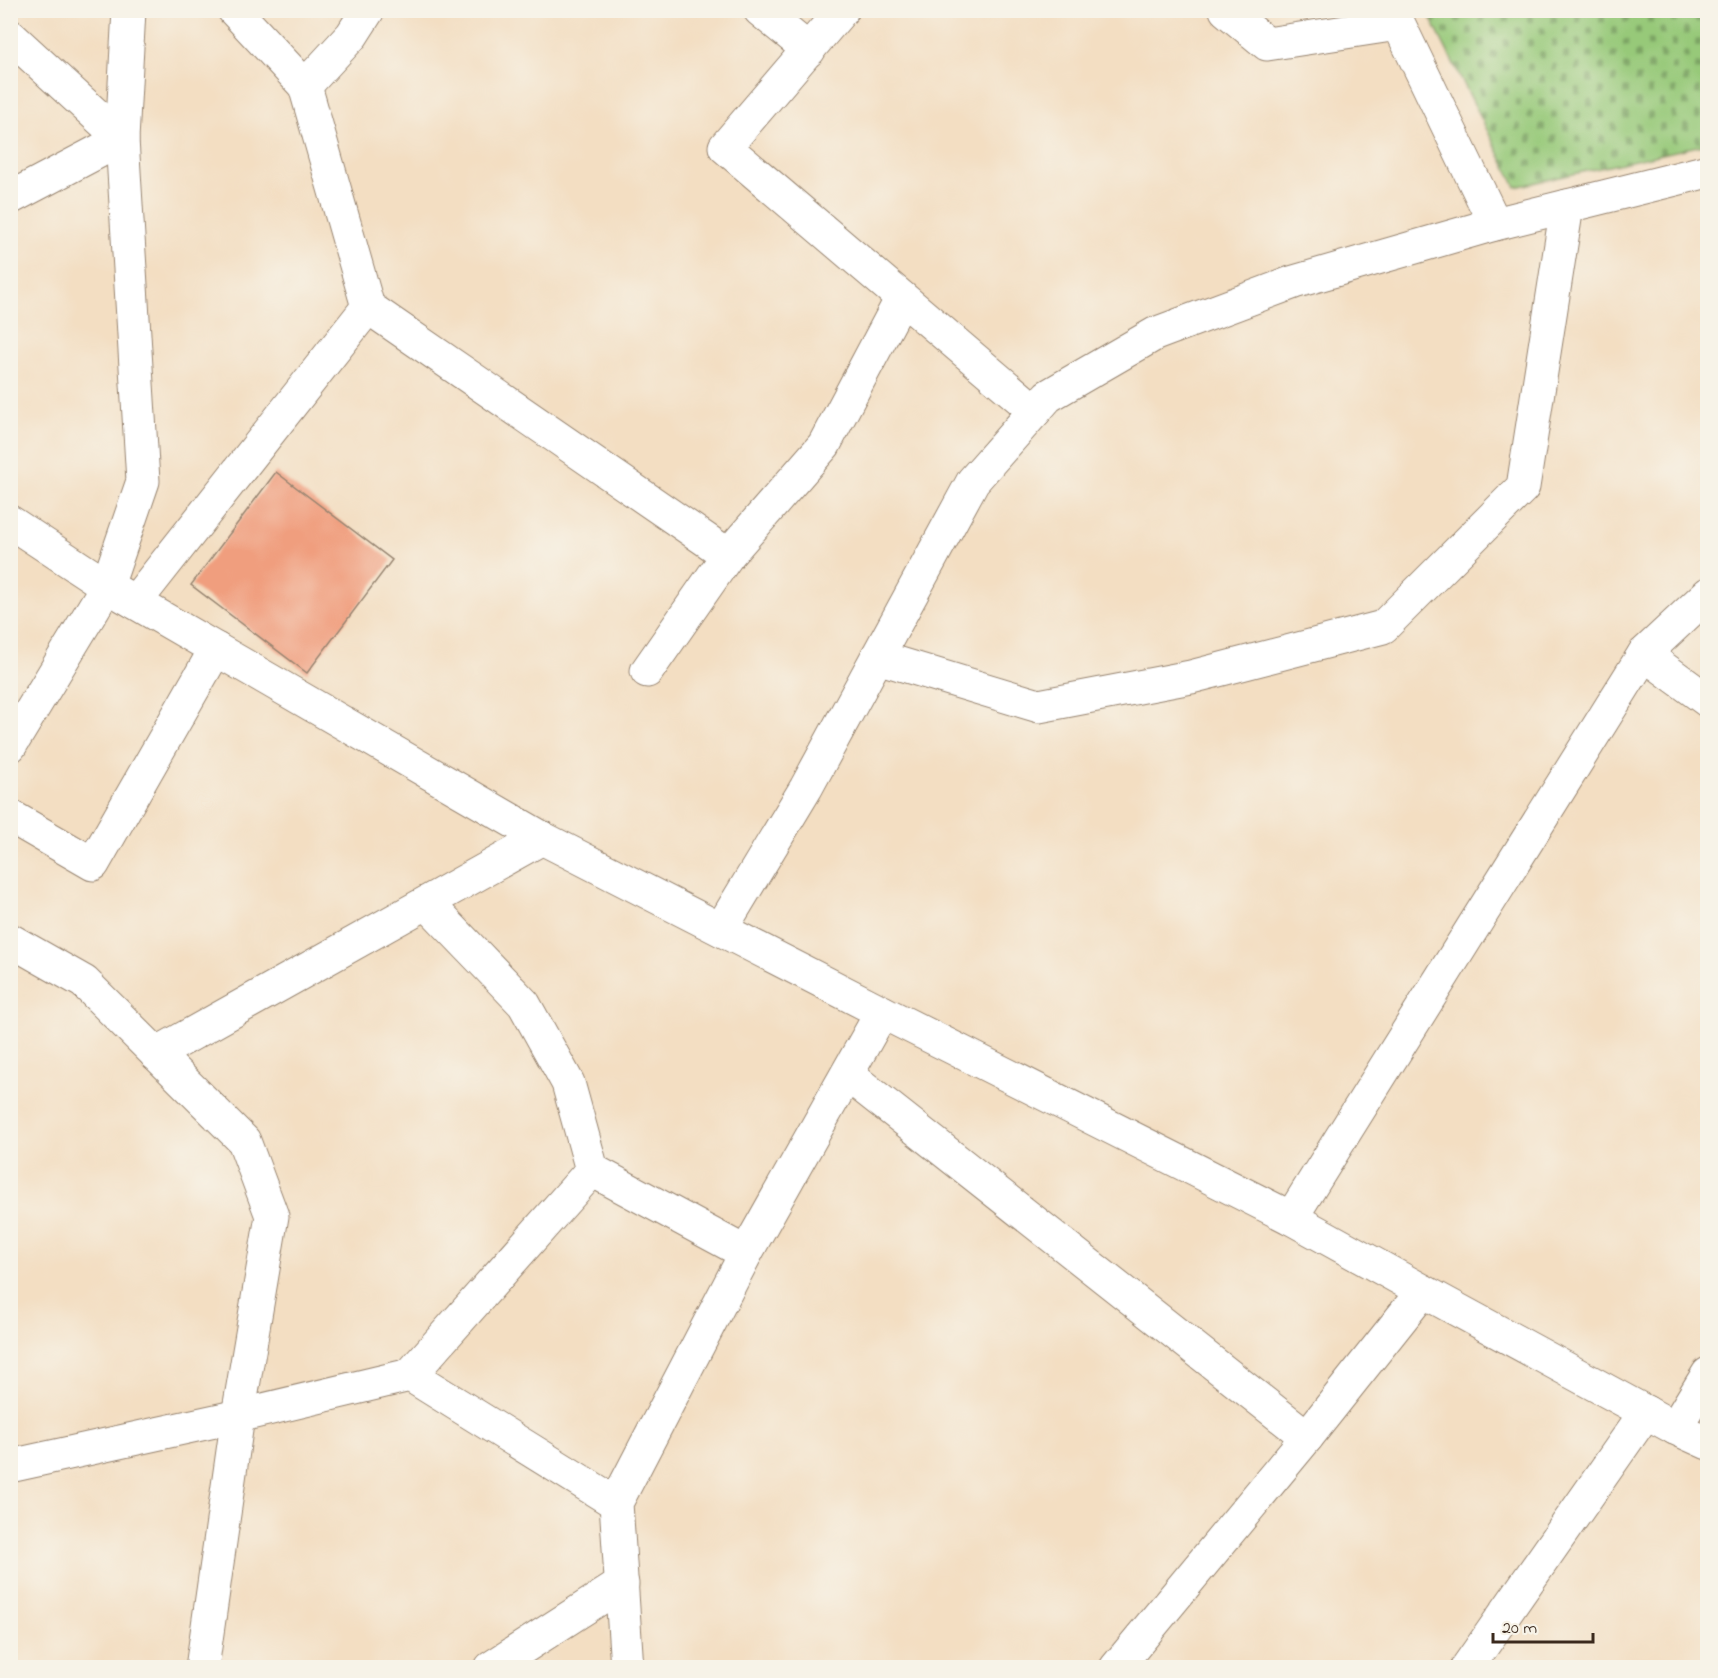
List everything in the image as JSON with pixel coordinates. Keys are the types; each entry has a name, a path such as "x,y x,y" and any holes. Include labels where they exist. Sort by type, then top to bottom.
{"street":[{"path":"10,746 108,586 143,481 122,139 129,10"},
{"path":"234,10 306,86 368,307 728,555"},
{"path":"306,86 352,35 368,10"},
{"path":"760,10 809,50"},
{"path":"842,10 725,147 1035,411"},
{"path":"1226,10 1266,44 1395,17 1495,224"},
{"path":"10,36 122,139"},
{"path":"10,198 122,139"},
{"path":"722,929 806,788 973,481 1048,396 1155,334 1294,282 1495,224 1707,171"},
{"path":"877,657 1039,706 1191,676 1383,627 1523,487 1567,206"},
{"path":"647,671 728,555 824,445 902,298"},
{"path":"135,602 368,307"},
{"path":"10,522 108,586 542,838 1291,1218 1675,1428 1707,1443"},
{"path":"1291,1218 1644,654 1707,594"},
{"path":"10,816 93,864 216,649"},
{"path":"1644,654 1707,701"},
{"path":"156,1054 542,838"},
{"path":"427,903 524,1004 568,1083 592,1170 746,1253"},
{"path":"10,940 84,982 244,1141 272,1216 238,1416 202,1668"},
{"path":"627,1668 616,1503 746,1253 882,1012"},
{"path":"848,1075 1307,1437"},
{"path":"10,1466 238,1416 410,1375 592,1170"},
{"path":"1116,1668 1307,1437 1422,1291"},
{"path":"1675,1428 1707,1374"},
{"path":"410,1375 616,1503"},
{"path":"1467,1668 1646,1412"},
{"path":"491,1668 622,1584"}],"green space":[{"path":"1427,11 1707,11 1707,144 1516,187"}],"building":[{"path":"276,472 392,560 307,673 191,585"}]}
